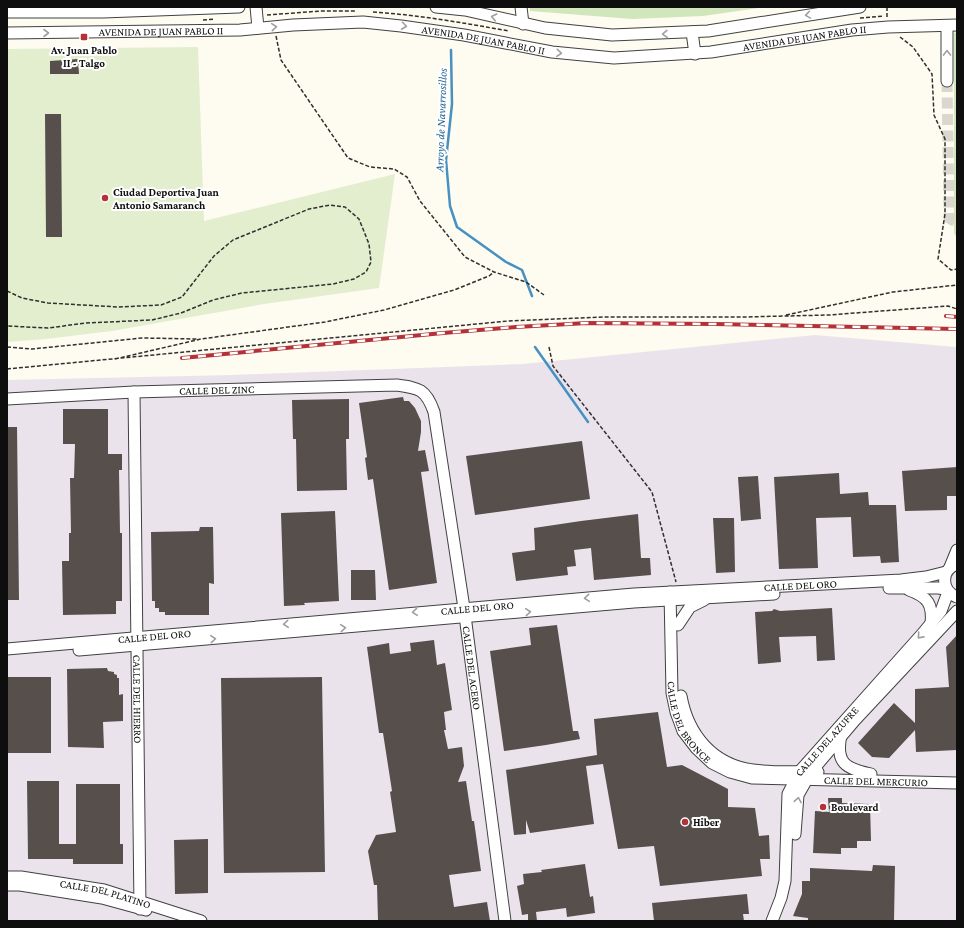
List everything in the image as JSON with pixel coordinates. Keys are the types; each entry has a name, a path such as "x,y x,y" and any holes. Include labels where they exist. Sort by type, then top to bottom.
{"street":[{"name":"AVENIDA DE JUAN PABLO II","path":"7,12 239,7"},
{"path":"256,7 258,28"},
{"name":"AVENIDA DE JUAN PABLO II","path":"436,7 464,10 545,28 612,35 708,31 860,7"},
{"path":"521,7 523,24"},
{"name":"AVENIDA DE JUAN PABLO II","path":"7,34 103,33 258,28 363,22 464,35 552,52 614,58 695,54 852,30 888,27 952,26"},
{"path":"947,81 952,26"},
{"path":"692,32 695,54"},
{"name":"CALLE DEL ZINC","path":"7,398 134,392 397,386 412,387 424,393"},
{"name":"CALLE DEL HIERRO","path":"134,392 141,905"},
{"name":"CALLE DEL ACERO","path":"424,393 430,401 434,412 464,613 505,921"},
{"path":"951,593 944,581 951,568 957,550"},
{"name":"CALLE DEL ORO","path":"7,649 138,641 673,596 901,580 926,577 951,568"},
{"path":"900,588 920,594 929,602 932,613 931,624"},
{"name":"CALLE DEL ORO","path":"673,596 708,598 900,588 938,588 951,593"},
{"name":"CALLE DEL AZUFRE","path":"772,921 781,898 785,881 788,794 931,624 941,611 951,593"},
{"name":"CALLE DEL BRONCE","path":"673,596 678,626 680,692 682,704 690,727 702,743 716,756 733,765 753,770 803,775"},
{"name":"CALLE DEL BRONCE","path":"673,596 672,693 676,712 684,731 696,748 712,763 730,772 752,778 803,775"},
{"path":"678,626 690,606 708,598"},
{"name":"CALLE DEL AZUFRE","path":"781,921 792,882 798,796 803,775 957,611"},
{"name":"CALLE DEL ORO","path":"7,657 138,641"},
{"path":"842,734 839,744 843,762 854,770 871,774"},
{"name":"CALLE DEL MERCURIO","path":"803,775 871,774 957,776"},
{"name":"CALLE DEL MERCURIO","path":"803,775 957,783"},
{"name":"CALLE DEL PLATINO","path":"7,877 49,881 104,890 178,921"},
{"name":"CALLE DEL PLATINO","path":"7,885 20,885 141,905 201,921"}],"path":[{"path":"274,27 281,60 348,158 370,167 394,169 407,177 420,201 465,257 494,272 526,282 544,295"},
{"path":"900,37 912,47 932,74 934,115 945,139 945,214 938,259 951,270 957,269"},
{"path":"7,291 22,298 48,303 118,307 161,305 182,297 214,256 233,240 309,209 330,205 345,207 359,219 369,244 371,262 366,272 354,279 333,284 242,293 213,300 181,313 152,320 86,323 48,328 7,326"},
{"path":"109,360 201,339 325,322 384,310 454,290 490,276 494,272"},
{"path":"781,316 892,292 957,285"},
{"path":"7,369 508,321 605,317 781,316 852,313 948,306 957,309"},
{"path":"7,347 32,349 142,338 201,339"},
{"path":"549,347 553,366 652,492 675,576 673,596"}],"shaded area":[{"path":"815,335 957,347 957,921 7,921 7,380 232,375 523,364"}],"green space":[{"path":"530,7 765,7 703,16 632,19 530,11"},
{"path":"957,32 957,238 954,233 954,33"},
{"name":"Ciudad Deportiva Juan Antonio Samaranch","path":"198,47 204,221 395,174 379,288 264,304 112,331 7,342 7,49"}],"building":[{"path":"78,59 79,74 50,74 50,61"},
{"path":"45,114 61,114 62,237 46,237"},
{"path":"403,397 404,401 409,401 415,408 421,421 418,451 425,450 429,471 421,472 437,583 389,590 373,479 368,480 365,458 367,457 359,403"},
{"path":"349,399 349,439 346,439 347,490 297,491 296,439 293,439 292,400"},
{"path":"63,409 108,409 108,454 122,454 122,470 119,470 120,533 122,533 122,601 116,601 116,614 63,615 62,561 69,561 69,533 71,533 70,478 74,478 75,444 63,444"},
{"path":"7,427 17,427 19,600 7,600"},
{"path":"582,441 590,499 475,515 466,456"},
{"path":"957,467 957,496 947,496 947,510 905,511 902,471"},
{"path":"839,473 840,494 868,492 869,505 896,505 899,562 881,563 880,556 853,557 851,517 816,518 818,568 779,569 774,477"},
{"path":"758,476 761,519 741,521 738,477"},
{"path":"335,511 339,601 284,606 281,513"},
{"path":"638,514 641,558 650,558 651,575 594,580 591,548 574,550 576,566 567,567 568,575 516,581 512,553 535,550 534,528"},
{"path":"713,518 734,518 735,572 716,573"},
{"path":"200,527 213,527 214,584 209,583 209,615 165,615 165,612 159,612 159,608 155,608 155,601 152,601 151,532 199,531"},
{"path":"351,570 375,570 376,600 351,600"},
{"path":"832,608 835,660 817,661 816,636 779,637 781,662 758,664 755,612 772,611 774,609 780,611"},
{"path":"557,625 573,731 578,731 580,739 504,751 490,651 531,645 529,628"},
{"path":"957,635 957,750 916,752 915,730 889,758 872,757 858,743 894,703 915,723 915,689 949,687 946,647"},
{"path":"434,640 437,665 445,663 452,710 444,712 446,730 444,730 448,749 462,747 464,766 458,782 466,781 472,821 474,821 481,871 449,875 454,907 487,902 490,921 378,921 377,885 374,885 368,851 376,835 396,832 390,792 392,791 383,733 379,733 367,647 389,643 390,654 411,651 410,643"},
{"path":"107,668 108,671 114,672 114,674 117,675 117,678 119,678 119,695 123,694 123,721 103,722 104,748 68,747 67,669"},
{"path":"7,677 51,677 51,753 7,753"},
{"path":"322,677 325,872 224,873 221,678"},
{"name":"Hiber","path":"658,712 667,767 682,765 728,789 728,807 755,808 759,836 769,835 770,859 760,859 762,876 660,886 654,846 618,849 603,764 586,766 594,824 530,833 526,820 526,834 514,835 506,770 597,755 594,719"},
{"path":"27,781 59,781 59,844 76,844 76,784 120,784 120,844 123,844 123,864 73,864 73,859 28,859"},
{"path":"828,798 842,798 842,803 870,804 871,841 857,841 857,848 841,848 841,854 813,853 815,811 829,812"},
{"path":"208,839 208,893 175,894 174,840"},
{"path":"585,864 590,897 593,896 595,913 567,917 566,908 536,912 537,921 528,921 528,914 522,915 517,886 524,884 523,874"},
{"path":"873,865 895,866 894,921 808,921 808,918 793,916 802,894 802,881 810,881 810,868 872,871"},
{"path":"747,894 749,914 743,914 744,921 654,921 652,903"}],"waterway":[{"name":"Arroyo de Navarrosillos","path":"451,50 452,104 446,160 450,206 457,227 506,262 522,270 532,296"},
{"name":"Arroyo de Navarrosillos","path":"535,347 588,422"}],"tunnel":[{"path":"947,81 949,218 957,221"}],"railway":[{"path":"946,316 957,317"},
{"path":"182,358 443,333 587,323 957,329"}],"place":[{"name":"Av. Juan Pablo II - Talgo","path":"84,37"},
{"name":"Ciudad Deportiva Juan Antonio Samaranch","path":"105,198"},
{"name":"Boulevard","path":"823,807"},
{"name":"Hiber","path":"685,822"}]}
